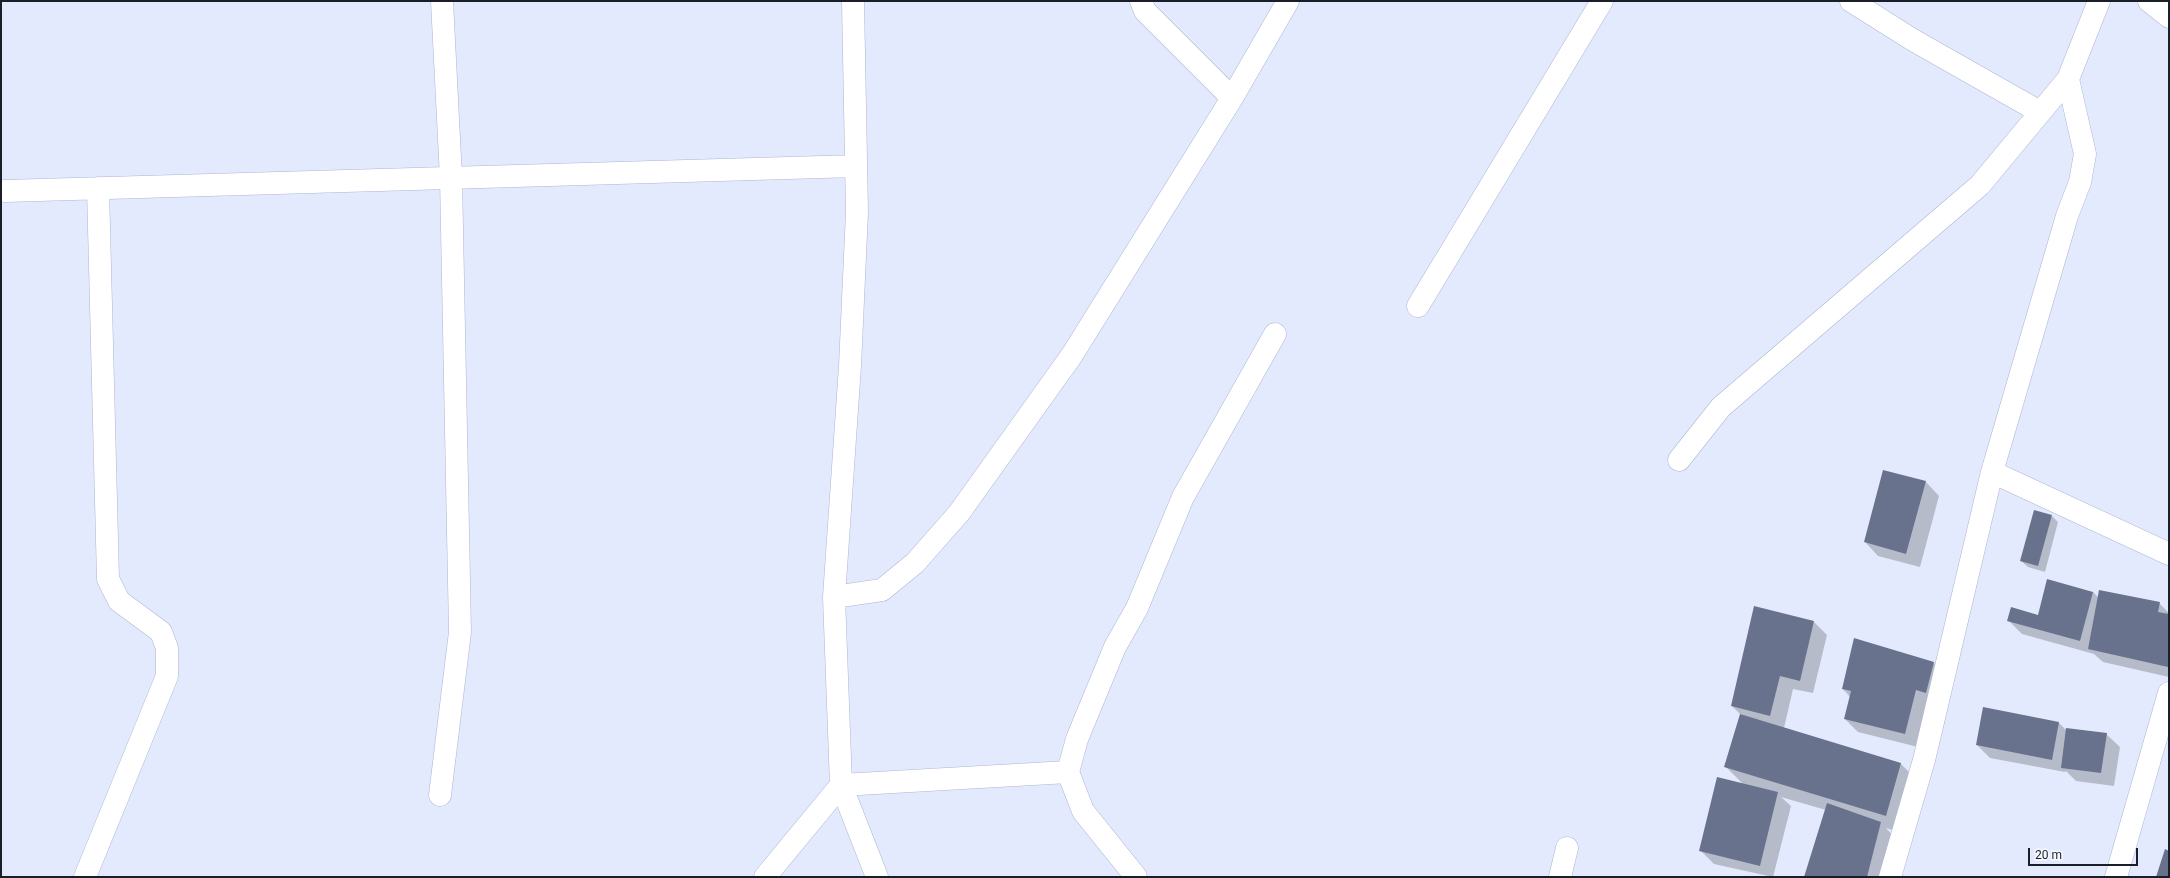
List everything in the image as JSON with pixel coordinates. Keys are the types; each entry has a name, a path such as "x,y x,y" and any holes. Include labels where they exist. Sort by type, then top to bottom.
{"street":[{"path":"440,795 460,632 451,178 442,1"},
{"path":"853,1 856,212 850,366 834,597 841,785 877,877"},
{"path":"1141,1 1146,11 1232,98"},
{"path":"834,597 882,590 915,563 959,513 1072,355 1232,98 1288,1"},
{"path":"1418,306 1602,1"},
{"path":"1851,1 1913,40 2040,112"},
{"path":"1679,460 1721,407 1980,184 2068,80 2099,1"},
{"path":"2149,1 2169,17"},
{"path":"1890,877 1924,760 1992,472 2081,175 2085,154 2068,80"},
{"path":"5,191 856,166"},
{"path":"85,877 167,676 166,648 161,632 119,601 108,579 98,188"},
{"path":"1136,877 1083,811 1068,772 1077,739 1097,690 1115,648 1137,608 1183,497 1275,334"},
{"path":"1992,472 2169,554"},
{"path":"2116,877 2169,693"},
{"path":"765,877 841,785 1068,772"},
{"path":"1560,877 1567,848"}],"building":[{"path":"1883,470 1926,481 1906,554 1864,542"},
{"path":"2034,510 2052,515 2038,566 2020,561"},
{"path":"2047,579 2093,592 2080,641 2007,621 2011,607 2038,615"},
{"path":"2099,590 2160,602 2158,612 2169,614 2168,667 2088,649"},
{"path":"1754,606 1814,621 1800,681 1780,676 1770,716 1731,706"},
{"path":"1854,638 1934,662 1926,693 1916,690 1905,734 1844,719 1851,691 1842,689"},
{"path":"1983,707 2059,722 2052,760 1976,745"},
{"path":"1740,714 1901,763 1886,816 1724,767"},
{"path":"2066,728 2107,733 2101,773 2061,768"},
{"path":"1717,777 1778,792 1760,866 1699,851"},
{"path":"1827,803 1881,822 1867,877 1804,877"},
{"path":"2165,849 2169,851 2169,877 2156,877"}]}
